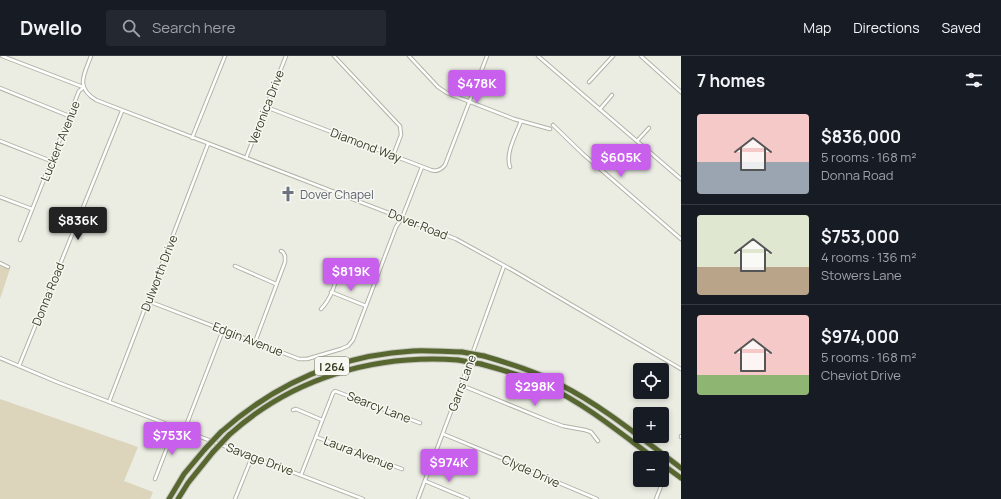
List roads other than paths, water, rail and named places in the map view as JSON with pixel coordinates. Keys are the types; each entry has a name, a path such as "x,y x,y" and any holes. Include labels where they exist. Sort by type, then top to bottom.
{"highway":[{"name":"I 264","path":"169,499 184,474 204,449 247,410 273,393 294,381 327,367 388,353 413,351 462,352 484,356 517,366 542,376 574,392 605,412 681,468"},
{"name":"I 264","path":"178,499 197,470 229,436 258,412 278,399 300,387 334,374 372,364 392,361 418,359 458,360 481,364 523,376 553,389 589,410 645,451"},
{"path":"669,469 681,478"}],"street":[{"path":"2,56 83,87 84,78 91,56"},
{"path":"192,138 225,56"},
{"name":"Veronica Drive","path":"246,158 286,56"},
{"path":"334,56 400,126 401,135 393,156"},
{"path":"409,56 441,89 447,93 521,121 550,129"},
{"path":"470,102 487,56"},
{"path":"538,56 681,179"},
{"path":"589,82 613,56"},
{"path":"641,56 681,92"},
{"name":"Dover Road","path":"83,87 89,96 122,111 456,240 504,266 681,369"},
{"name":"Luckert Avenue","path":"20,240 79,91 83,87"},
{"path":"0,88 69,116"},
{"path":"600,109 612,96"},
{"name":"Diamond Way","path":"266,107 434,171 441,169 445,165 470,102"},
{"name":"Donna Road","path":"19,366 122,111"},
{"path":"510,167 508,160 509,154 521,121"},
{"path":"554,125 583,154 681,239"},
{"path":"637,142 649,128"},
{"path":"0,141 51,161"},
{"name":"Dulworth Drive","path":"109,402 208,144"},
{"path":"331,292 366,306 396,227 402,218 422,167"},
{"path":"0,197 32,209"},
{"path":"255,342 268,311 285,258 283,252 281,251"},
{"path":"0,263 8,267"},
{"path":"235,266 276,284"},
{"name":"Garrs Lane","path":"418,499 504,266"},
{"path":"321,309 326,304 331,292 337,276 337,268"},
{"name":"Edgin Avenue","path":"148,301 303,359 341,349 349,345 353,340 366,306"},
{"path":"184,431 223,330"},
{"name":"Savage Drive","path":"0,358 109,402 364,499"},
{"path":"461,385 549,421 563,426 591,432 598,441"},
{"name":"Searcy Lane","path":"322,420 335,391 420,423"},
{"path":"293,410 296,409 322,420 301,475"},
{"path":"155,479 175,427"},
{"name":"Clyde Drive","path":"443,434 597,499"},
{"name":"Laura Avenue","path":"316,437 402,469"},
{"path":"235,499 252,457"},
{"path":"425,481 468,499"},
{"path":"656,499 661,487"}],"place":[{"name":"Dover Chapel","path":"288,194"}]}
